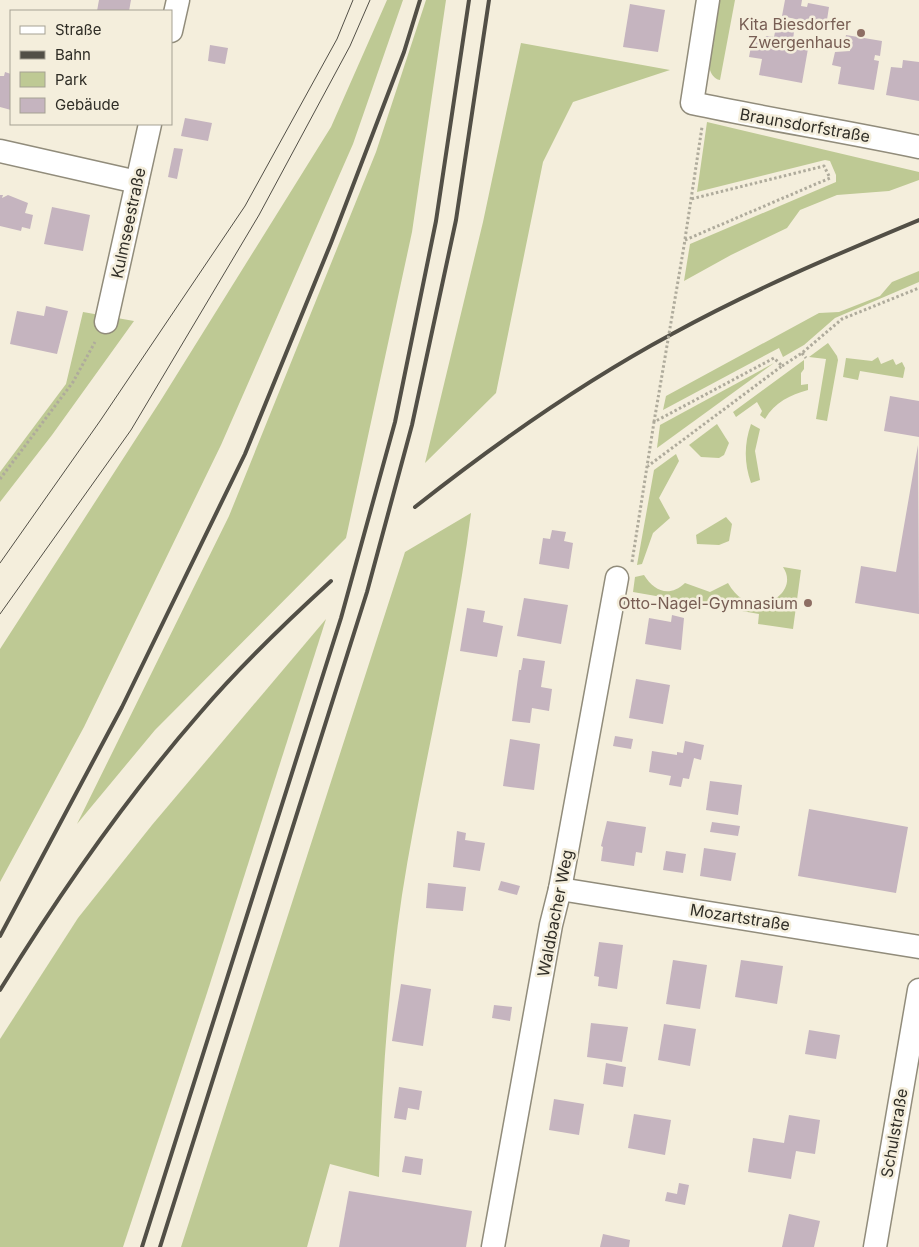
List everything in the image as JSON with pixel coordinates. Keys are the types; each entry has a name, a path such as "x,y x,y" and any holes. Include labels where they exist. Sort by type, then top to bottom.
{"street":[{"path":"172,27 178,0"},
{"path":"692,103 708,0"},
{"name":"Braunsdorfstraße","path":"692,103 919,147"},
{"name":"Kulmseestraße","path":"106,322 150,125"},
{"path":"0,151 137,182"},
{"name":"Waldbacher Weg","path":"493,1247 551,925 560,889 624,571"},
{"name":"Mozartstraße","path":"560,889 919,947"},
{"name":"Schulstraße","path":"875,1247 919,990"}],"path":[{"path":"624,571 648,466 685,240 702,120 692,103"},
{"path":"685,240 830,178 824,166 690,199"},
{"path":"648,466 782,366 802,354 842,319 919,288"},
{"path":"0,479 73,382 106,322"},
{"path":"802,354 806,358"},
{"path":"654,422 774,358 782,366"}],"green space":[{"path":"387,0 403,0 353,144 221,445 84,727 0,882 0,649 161,400 331,127"},
{"path":"426,0 446,0 412,232 346,538 155,730 77,824 229,516 376,152"},
{"path":"718,0 735,0 720,80 713,76 708,57"},
{"path":"521,43 670,70 573,102 543,162 496,393 425,463 483,222"},
{"path":"707,122 919,172 919,180 889,191 837,195 800,210 787,228 731,255 684,281 690,244 836,182 836,175 830,161 825,160 697,192"},
{"path":"919,271 919,282 835,318 804,345 783,357 779,348 663,410 666,396 819,313 839,312 880,296 892,282"},
{"path":"83,312 134,321 52,435 0,502 0,472 66,384"},
{"path":"828,343 838,360 827,421 816,419 826,359 809,357"},
{"path":"878,357 881,364 893,359 896,365 902,362 905,368 903,378 860,371 858,380 843,377 846,358 872,361"},
{"path":"804,360 801,385 808,384 808,390 795,394 778,404 765,419 760,415 762,411 757,402 736,417 733,412"},
{"path":"774,363 657,448 660,425"},
{"path":"717,424 729,443 724,455 719,458 701,457 689,445"},
{"path":"751,424 760,429 755,451 760,480 751,483 746,453"},
{"path":"676,454 679,461 659,498 670,518 653,533 642,564 637,565 654,470"},
{"path":"471,513 456,609 410,847 397,930 386,1036 379,1177 330,1164 307,1247 181,1247 405,552"},
{"path":"726,517 732,524 729,541 719,545 697,544 696,535"},
{"path":"783,567 801,570 793,629 758,624 759,614 633,592 635,577 644,575 652,585 662,591 679,588 685,583 710,592 728,583 737,595 749,602 760,603 771,601 780,595 786,587 787,577"},
{"path":"326,619 207,993 123,1247 0,1247 0,1039 78,918 152,825"}],"building":[{"path":"99,0 131,0 129,10 97,10"},
{"path":"785,0 802,0 801,6 807,7 808,3 829,7 826,26 782,16"},
{"path":"630,4 665,10 658,52 623,47"},
{"path":"776,27 794,31 793,41 809,43 802,83 759,75 762,59 749,57 752,41 764,43 766,36 774,37"},
{"path":"846,35 882,41 880,56 875,55 874,60 879,61 874,90 838,84 841,67 832,65 835,52 850,51 850,47 844,46"},
{"path":"210,45 228,48 225,64 208,61"},
{"path":"903,60 919,62 919,101 886,95 891,67 902,68"},
{"path":"5,72 10,74 10,110 0,107 0,76 4,76"},
{"path":"185,118 212,123 208,141 181,136"},
{"path":"174,148 183,149 177,179 168,177"},
{"path":"0,195 3,195 2,198 8,195 28,203 25,213 33,215 30,229 22,227 21,231 0,226"},
{"path":"52,207 90,215 83,251 44,244"},
{"path":"46,306 68,311 57,354 10,344 17,311 44,316"},
{"path":"890,396 919,401 919,437 884,431"},
{"path":"918,445 919,614 855,603 861,566 896,572"},
{"path":"552,530 566,532 564,541 573,543 569,569 539,564 543,538 550,539"},
{"path":"524,598 568,605 561,644 517,636"},
{"path":"467,608 485,611 483,622 503,626 497,657 460,651"},
{"path":"672,615 684,618 681,650 645,644 649,618 671,622"},
{"path":"523,658 545,661 541,687 552,689 549,711 532,708 530,723 512,721 519,670 521,670"},
{"path":"636,679 670,685 663,724 629,718"},
{"path":"615,736 633,739 631,749 613,746"},
{"path":"510,739 540,744 534,790 503,786"},
{"path":"685,741 704,745 701,760 694,758 689,779 683,778 681,787 669,785 671,776 649,772 652,751 677,755 677,752 683,753"},
{"path":"710,781 742,785 738,815 706,810"},
{"path":"809,809 908,827 896,893 798,876"},
{"path":"607,821 646,827 642,853 636,852 634,866 601,861 603,847 601,846"},
{"path":"712,822 740,826 738,836 710,832"},
{"path":"457,831 466,833 465,840 485,843 480,871 453,867"},
{"path":"704,848 736,853 731,881 700,876"},
{"path":"666,851 686,854 683,873 663,870"},
{"path":"501,881 520,886 517,895 498,890"},
{"path":"428,883 466,887 463,911 426,908"},
{"path":"599,942 623,945 617,989 598,986 599,977 594,976"},
{"path":"673,960 707,965 700,1009 666,1004"},
{"path":"741,960 783,966 777,1004 735,997"},
{"path":"401,984 431,989 423,1046 392,1041"},
{"path":"494,1005 512,1007 510,1021 492,1018"},
{"path":"591,1023 628,1027 622,1062 587,1057"},
{"path":"664,1024 696,1029 690,1066 658,1060"},
{"path":"809,1030 840,1035 836,1059 805,1054"},
{"path":"606,1063 626,1067 623,1087 603,1084"},
{"path":"399,1087 422,1091 419,1110 408,1108 406,1120 394,1118"},
{"path":"554,1099 584,1104 579,1135 549,1130"},
{"path":"634,1114 671,1120 665,1155 628,1148"},
{"path":"789,1115 820,1120 815,1154 796,1151 791,1179 748,1172 753,1138 784,1143"},
{"path":"405,1156 423,1159 421,1175 402,1172"},
{"path":"679,1183 689,1185 685,1205 665,1201 667,1192 677,1194"},
{"path":"349,1191 472,1211 466,1247 339,1247"},
{"path":"789,1214 820,1221 814,1247 782,1247"},
{"path":"603,1234 630,1240 629,1247 600,1247"}],"tram line":[{"path":"0,563 100,421 245,206 337,39 353,0"},
{"path":"0,614 131,430 259,215 350,46 370,0"}],"railway":[{"path":"0,936 122,707 245,454 331,243 404,52 420,0"},
{"path":"142,1247 341,618 395,422 436,221 469,0"},
{"path":"160,1247 367,592 412,425 456,220 489,0"},
{"path":"415,507 508,437 572,393 638,353 702,318 763,288 919,220"},
{"path":"0,990 94,847 172,746 247,662 331,581"}],"place":[{"name":"Kita Biesdorfer Zwergenhaus","path":"861,33"},
{"name":"Otto-Nagel-Gymnasium","path":"808,603"}]}
